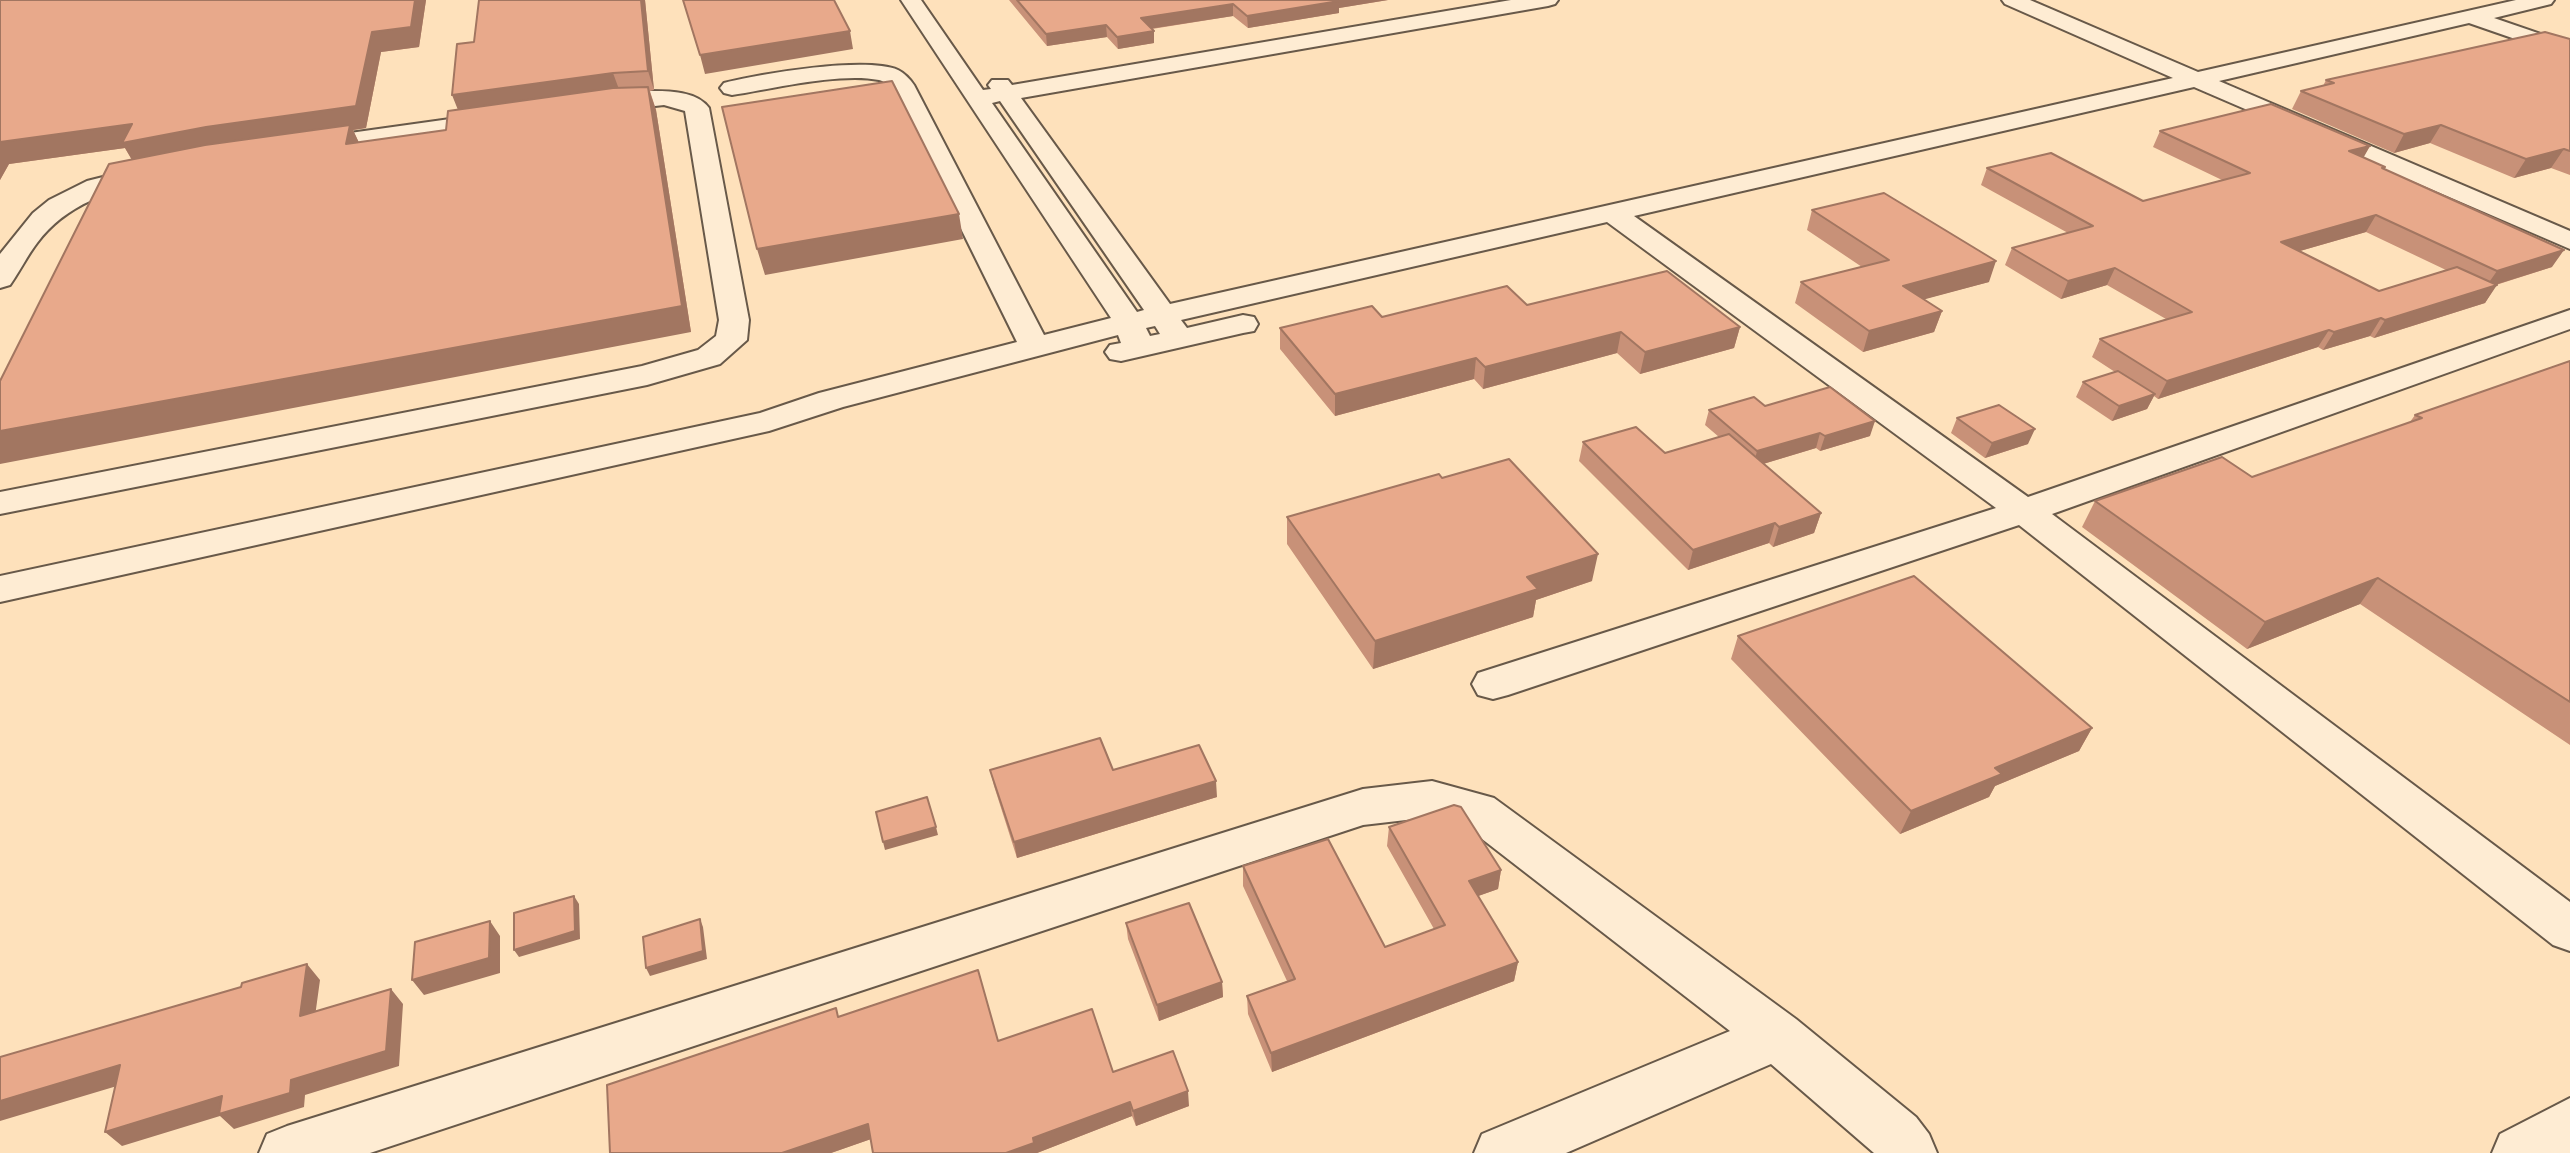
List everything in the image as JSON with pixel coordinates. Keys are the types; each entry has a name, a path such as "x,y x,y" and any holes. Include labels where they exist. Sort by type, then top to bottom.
{"street":[{"path":"912,0 1134,336"},
{"path":"977,98 998,82 1548,0"},
{"path":"2012,0 2570,241"},
{"path":"0,589 769,421 831,400 1035,348 1134,336 1180,340 1622,220 2196,80 2544,0"},
{"path":"769,421 866,413 1134,336 1162,316 2223,92 2570,10"},
{"path":"2471,17 2570,51"},
{"path":"732,88 864,73 891,75 902,85 1035,348"},
{"path":"998,82 1180,340"},
{"path":"0,503 647,375 709,356 731,340 734,320 697,108 688,101 670,99 573,109"},
{"path":"288,150 523,116"},
{"path":"0,279 18,246 40,220 82,191 115,180 167,170"},
{"path":"1622,220 2024,511 2570,930"},
{"path":"1493,684 2024,511 2570,319"},
{"path":"287,1153 1363,807 1432,799 1478,811 1777,1036 1896,1136 1909,1153"},
{"path":"1502,1153 1777,1036"},
{"path":"2520,1153 2570,1125"}],"building":[{"path":"0,0 415,0 411,27 372,32 356,106 206,127 122,143 132,124 0,142"},
{"path":"479,0 641,0 648,71 613,73 452,95 457,44 474,42"},
{"path":"683,0 834,0 850,31 700,55"},
{"path":"1017,0 1339,1 1247,16 1233,4 1141,18 1154,31 1117,37 1106,25 1046,34"},
{"path":"2545,32 2570,39 2570,151 2564,149 2526,159 2441,125 2404,134 2301,91 2334,83 2326,80"},
{"path":"892,81 959,214 757,249 722,107"},
{"path":"648,87 682,306 0,431 0,381 109,164 205,145 350,125 346,144 446,130 448,111 613,88"},
{"path":"2271,104 2370,146 2349,151 2385,167 2382,168 2564,250 2497,271 2376,215 2281,242 2379,291 2457,267 2497,285 2385,320 2381,318 2334,332 2329,330 2167,381 2100,339 2192,312 2115,268 2068,281 2012,248 2093,226 1987,168 2051,153 2143,201 2250,173 2160,131"},
{"path":"1884,193 1996,261 1903,286 1942,311 1869,331 1801,282 1889,260 1812,210"},
{"path":"1667,271 1740,327 1645,352 1621,332 1485,367 1476,358 1335,394 1280,328 1372,306 1382,317 1507,286 1527,305"},
{"path":"2570,361 2570,702 2378,578 2265,622 2095,501 2222,457 2252,477 2422,418 2415,415"},
{"path":"2118,371 2155,394 2119,406 2083,382"},
{"path":"1830,387 1875,421 1825,436 1820,433 1757,451 1709,410 1754,397 1765,406"},
{"path":"1999,405 2035,429 1992,443 1957,418"},
{"path":"1636,427 1665,453 1729,434 1821,513 1779,527 1775,523 1693,550 1583,442"},
{"path":"1509,459 1598,554 1527,577 1538,589 1375,641 1287,517 1439,474 1442,478"},
{"path":"1914,576 2092,728 1995,768 2002,774 1911,811 1738,636"},
{"path":"1100,738 1113,770 1199,745 1216,781 1014,842 990,770"},
{"path":"927,797 936,827 883,842 876,812"},
{"path":"1454,805 1461,807 1501,870 1469,881 1518,962 1271,1053 1247,996 1295,979 1243,866 1328,839 1385,947 1445,925 1389,827"},
{"path":"574,896 575,931 514,950 514,913"},
{"path":"1189,903 1222,982 1157,1005 1126,923"},
{"path":"700,919 703,951 646,968 643,937"},
{"path":"490,921 489,958 412,980 415,942"},
{"path":"307,964 300,1016 391,989 386,1051 291,1080 290,1093 219,1114 222,1096 105,1132 120,1065 0,1101 0,1057 241,987 242,983"},
{"path":"978,970 998,1041 1092,1009 1113,1072 1173,1051 1188,1091 1133,1111 1130,1102 1033,1138 1034,1143 1006,1153 873,1153 868,1124 782,1153 610,1153 607,1085 836,1008 838,1017"}]}
